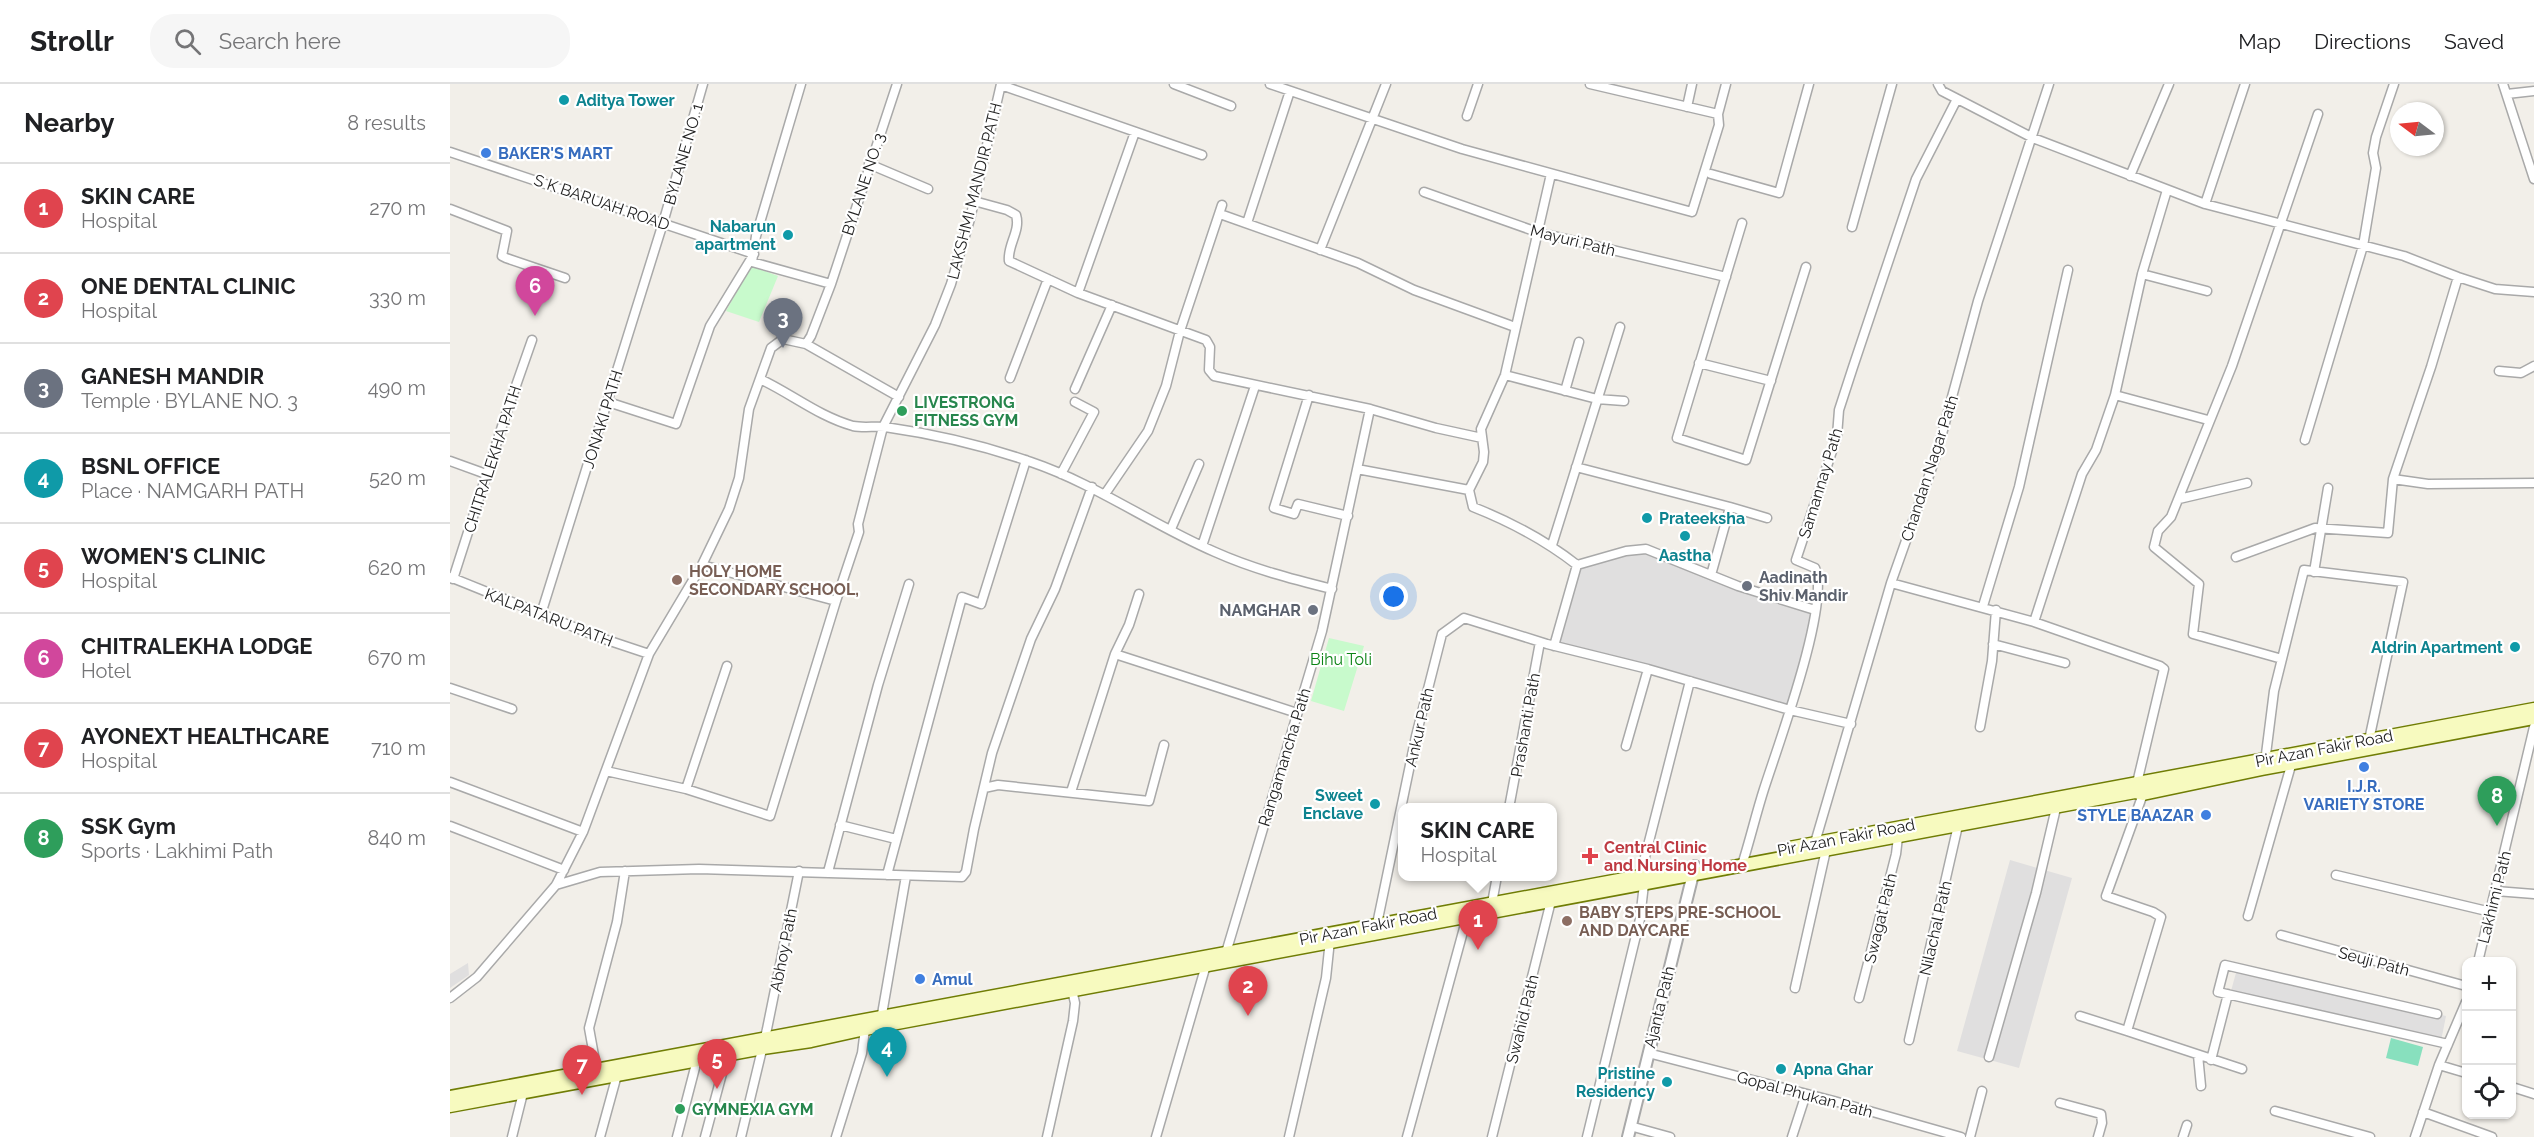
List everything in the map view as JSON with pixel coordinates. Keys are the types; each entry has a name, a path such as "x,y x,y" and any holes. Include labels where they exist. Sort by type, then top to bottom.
{"main road":[{"name":"Pir Azan Fakir Road","path":"2265,764 2369,740 2534,709"},
{"name":"Pir Azan Fakir Road","path":"450,1097 617,1075 727,1054 765,1038 811,1041 866,1029 881,1021 1329,938 1467,917 1960,820 2135,792 2140,788 2265,764 2534,718"},
{"name":"Pir Azan Fakir Road","path":"1814,848 1826,850 1898,837 1960,820"},
{"name":"Pir Azan Fakir Road","path":"1329,938 1377,924 1492,903 1693,872"},
{"name":"Pir Azan Fakir Road","path":"524,1088 765,1038 1072,990 1206,965 1224,957"},
{"path":"450,1106 524,1088"}],"street":[{"name":"BYLANE NO. 1","path":"663,223 703,84"},
{"path":"608,402 676,424 710,326 754,254 756,236 801,84"},
{"name":"BYLANE NO. 3","path":"806,344 831,284 897,84"},
{"path":"1001,84 1202,155"},
{"name":"LAKSHMI MANDIR PATH","path":"686,789 770,816 859,532 858,524 883,427 935,325 951,284 974,201 1001,84"},
{"path":"1174,84 1231,106"},
{"path":"1270,84 1462,149 1692,212 1719,125 1718,114 1726,84"},
{"path":"1320,250 1386,84"},
{"path":"1467,116 1478,84"},
{"path":"1687,107 1692,84"},
{"path":"1712,174 1779,193 1809,84"},
{"path":"1852,227 1892,84"},
{"path":"1938,84 1942,91 2033,138 2205,204 2404,256 2495,289 2534,292"},
{"name":"Chandan Nagar Path","path":"1814,848 1892,584 1936,456 1978,301 2049,84"},
{"path":"2130,176 2169,84"},
{"path":"2205,204 2245,84"},
{"path":"2305,440 2363,246 2376,168 2373,153 2376,137 2394,84"},
{"path":"2503,84 2534,178"},
{"path":"1597,85 1718,114"},
{"path":"1247,224 1290,91"},
{"path":"2507,94 2534,91"},
{"name":"Samannay Path","path":"1744,861 1763,790 1790,710 1815,610 1820,579 1815,568 1796,560 1838,436 1839,411 1916,179 1957,99"},
{"path":"2282,659 2193,634 2199,584 2154,547 2158,531 2171,517 2208,420 2232,366 2318,114"},
{"path":"1078,293 1135,132"},
{"name":"S K BARUAH ROAD","path":"450,152 754,254 753,262 831,284"},
{"path":"869,164 928,189"},
{"path":"1551,174 1505,375 1482,429 1484,452 1482,462 1469,490 1473,507 1505,520 1552,545 1576,565"},
{"path":"2034,622 2082,474 2096,450 2115,395 2142,274 2167,190"},
{"name":"Mayuri Path","path":"1424,192 1537,232 1726,277"},
{"path":"974,201 1007,210 1016,215 1018,224 1008,252 1009,261 1078,293 1206,340 1210,347 1209,370 1214,376 1370,409 1436,428 1482,438"},
{"path":"450,208 507,231 501,251 502,256 565,278"},
{"path":"1105,494 1148,431 1166,386 1180,331 1221,209 1247,224 1358,263 1414,290 1515,327"},
{"name":"JONAKI PATH","path":"541,614 663,223"},
{"path":"1742,223 1677,438 1746,460 1806,267"},
{"path":"1983,606 2019,487 2068,270"},
{"path":"2142,274 2206,291"},
{"path":"2236,556 2320,528 2388,533 2393,479 2432,367 2458,277"},
{"path":"1010,378 1048,279"},
{"path":"1075,389 1112,305"},
{"path":"1552,545 1620,327"},
{"path":"450,998 477,977 556,885 583,832 649,654 702,565 729,509 739,478 749,409 771,348 783,339 806,344 898,396"},
{"name":"CHITRALEKHA PATH","path":"451,578 532,340"},
{"path":"1565,391 1579,342"},
{"path":"1700,363 1771,381"},
{"path":"2499,372 2521,373 2534,366"},
{"path":"1505,375 1597,399 1624,401"},
{"path":"760,379 819,413 854,426 883,427 974,445 1026,460 1092,487 1202,546 1271,574 1332,589"},
{"path":"1202,546 1255,386"},
{"path":"1309,395 1274,508 1294,514 1298,504 1347,516"},
{"path":"2115,395 2208,420"},
{"path":"1061,474 1094,412 1075,402"},
{"name":"Rangamancha Path","path":"1224,957 1332,589 1370,409"},
{"path":"887,875 962,597 981,604 1026,460"},
{"path":"450,462 486,474"},
{"path":"1171,529 1199,464"},
{"path":"1576,467 1767,518"},
{"path":"1358,469 1469,490"},
{"path":"2393,479 2428,484 2534,483"},
{"path":"2179,498 2247,483"},
{"path":"556,885 600,872 699,869 828,872 958,879 966,872 992,753 1031,639 1055,590 1092,487"},
{"path":"2314,572 2328,489"},
{"path":"1711,575 1730,507"},
{"path":"1576,565 1626,551 1646,549 1738,586 1815,610"},
{"path":"702,565 836,601"},
{"path":"1554,646 1576,565"},
{"path":"2265,764 2274,691 2304,570 2403,582 2369,740"},
{"name":"KALPATARU PATH","path":"451,578 601,638 649,654"},
{"path":"828,872 878,686 909,584"},
{"path":"1892,584 1996,610 2164,669 2140,788 2106,896 2153,912 2161,917 2127,1031"},
{"path":"1071,792 1115,654 1129,625 1139,594"},
{"path":"1980,727 1996,610"},
{"name":"Ankur Path","path":"1402,803 1416,736 1442,634 1464,618 1540,642"},
{"path":"1540,642 1648,669 1790,710 1851,723"},
{"name":"Prashanti Path","path":"1510,803 1540,642"},
{"path":"1993,644 2065,663"},
{"path":"1115,654 1297,713"},
{"path":"606,771 686,789 727,666"},
{"path":"1626,746 1648,669"},
{"path":"1643,865 1690,681"},
{"path":"450,688 513,709"},
{"name":"Lakhimi Path","path":"2479,957 2534,727"},
{"path":"984,788 998,785 1149,801 1164,745"},
{"path":"2248,915 2290,769"},
{"path":"450,783 583,832"},
{"path":"1989,1057 2036,893 2056,803"},
{"name":"Nilachal Path","path":"1909,1040 1960,820"},
{"name":"Ankur Path","path":"1377,924 1398,823"},
{"path":"840,825 896,840"},
{"path":"450,826 564,870"},
{"name":"Swagat Path","path":"1859,998 1896,855 1898,837"},
{"path":"1795,988 1826,850"},
{"path":"595,1061 589,1028 617,922 625,871"},
{"name":"Abhoy Path","path":"741,1137 765,1038 799,871"},
{"name":"Ajanta Path","path":"1629,1132 1693,872"},
{"path":"2336,875 2491,912"},
{"path":"881,1021 906,876"},
{"path":"1492,903 1496,881"},
{"path":"1587,1137 1640,919 1644,884"},
{"path":"2496,891 2534,894"},
{"name":"Swahid Path","path":"1492,1137 1551,901"},
{"path":"1407,1137 1467,917"},
{"name":"Seuji Path","path":"2281,936 2462,985"},
{"path":"1289,1137 1326,978 1329,938"},
{"path":"1156,1137 1206,965"},
{"path":"2437,1014 2225,965 2218,992 2448,1044"},
{"path":"1047,1137 1073,1021 1075,1003 1072,990"},
{"path":"2211,1060 2228,994"},
{"path":"2415,1137 2439,1065 2462,1011"},
{"path":"2080,1016 2242,1069"},
{"path":"836,1137 862,1053 866,1029"},
{"name":"Gopal Phukan Path","path":"1648,1053 1961,1137"},
{"path":"705,1137 727,1054"},
{"path":"2198,1055 2200,1086"},
{"path":"676,1137 697,1060"},
{"path":"2439,1065 2462,1072"},
{"path":"600,1137 617,1075"},
{"path":"512,1137 524,1088"},
{"path":"2516,1089 2534,1094"},
{"path":"1970,1137 1982,1091"},
{"path":"1792,1137 1806,1094"},
{"path":"2060,1102 2101,1114 2102,1123 2098,1137"},
{"path":"2275,1111 2370,1137"},
{"path":"2423,1112 2492,1137"},
{"path":"2183,1137 2187,1125"},
{"path":"1629,1132 1670,1137"}],"shaded area":[{"path":"1646,549 1815,610 1790,710 1554,646 1577,565"},
{"path":"2010,860 2072,878 2019,1068 1957,1051"},
{"path":"468,963 469,975 450,988 450,974"},
{"path":"2237,969 2446,1016 2441,1041 2231,991"}],"green space":[{"path":"751,266 778,276 759,322 726,311"},
{"name":"Bihu Toli","path":"1329,638 1364,646 1344,711 1311,701"},
{"path":"2391,1038 2423,1047 2418,1066 2386,1058"}],"place":[{"name":"Aditya Tower","path":"564,100"},
{"name":"BAKER'S MART","path":"486,153"},
{"name":"Nabarun apartment","path":"788,235"},
{"name":"CHITRALEKHA LODGE","path":"535,316"},
{"name":"GANESH MANDIR","path":"783,348"},
{"name":"LIVESTRONG FITNESS GYM","path":"902,411"},
{"name":"Prateeksha","path":"1647,518"},
{"name":"Aastha","path":"1685,536"},
{"name":"HOLY HOME SECONDARY SCHOOL,","path":"677,580"},
{"name":"Aadinath Shiv Mandir","path":"1747,586"},
{"name":"NAMGHAR","path":"1313,610"},
{"name":"Aldrin Apartment","path":"2515,647"},
{"name":"I.J.R. VARIETY STORE","path":"2364,767"},
{"name":"Sweet Enclave","path":"1375,804"},
{"name":"STYLE BAAZAR","path":"2206,815"},
{"name":"SSK Gym","path":"2497,826"},
{"name":"Central Clinic and Nursing Home","path":"1590,856"},
{"name":"BABY STEPS PRE-SCHOOL AND DAYCARE","path":"1567,921"},
{"name":"SKIN CARE","path":"1478,950"},
{"name":"Amul","path":"920,979"},
{"name":"ONE DENTAL CLINIC","path":"1248,1016"},
{"name":"Apna Ghar","path":"1781,1069"},
{"name":"BSNL OFFICE","path":"887,1077"},
{"name":"Pristine Residency","path":"1667,1082"},
{"name":"WOMEN'S CLINIC","path":"717,1089"},
{"name":"AYONEXT HEALTHCARE","path":"582,1095"},
{"name":"GYMNEXIA GYM","path":"680,1109"}]}
